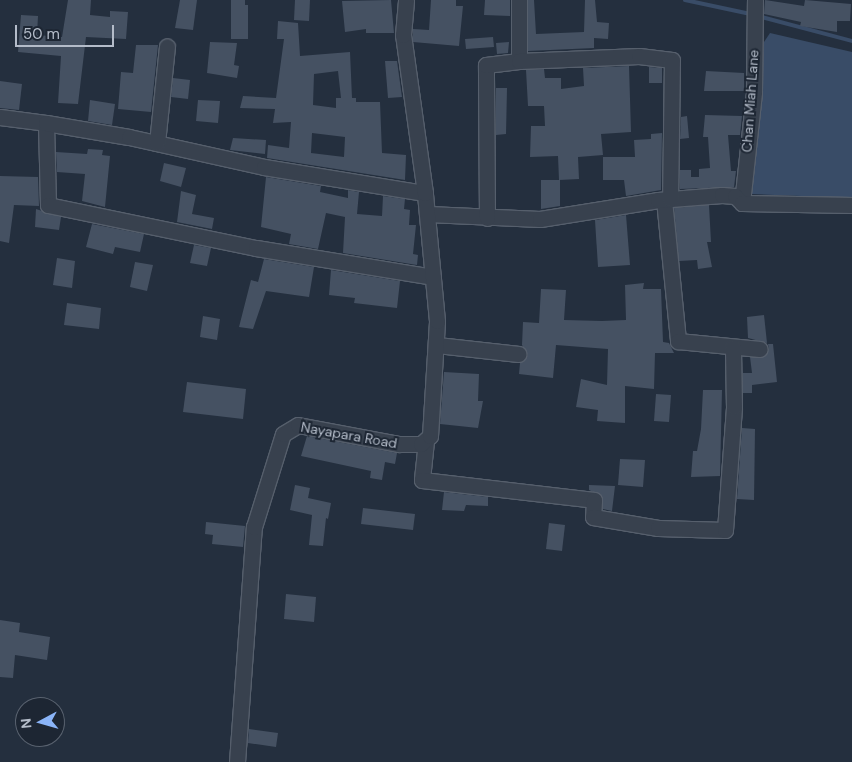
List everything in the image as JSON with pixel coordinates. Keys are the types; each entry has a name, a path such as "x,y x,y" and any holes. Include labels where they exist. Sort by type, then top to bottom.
{"street":[{"path":"406,0 403,35 426,193 437,345 432,422 426,441 422,480 594,500 593,517 658,528 725,530 734,407 732,346"},
{"path":"519,0 519,61"},
{"name":"Chan Miah Lane","path":"742,203 754,92 755,0"},
{"path":"158,143 167,47"},
{"path":"487,218 486,65 519,61 639,56 672,60 667,199 678,341 760,349"},
{"path":"0,117 46,123 158,143 264,166 426,193"},
{"path":"46,123 48,204 256,248 433,277"},
{"path":"428,214 540,219 667,199 722,195 735,196 742,203 852,205"},
{"path":"437,345 519,354"},
{"name":"Nayapara Road","path":"237,762 254,527 283,434 298,425 399,444 426,441"}],"water":[{"path":"770,33 852,52 852,198 751,194 764,42"}],"building":[{"path":"68,0 91,0 90,15 110,17 110,11 128,12 126,39 86,37 78,104 58,103 61,56 18,52 21,15 38,16 37,35 62,37"},
{"path":"180,0 197,0 193,30 175,28"},
{"path":"231,0 245,0 245,5 248,5 248,39 231,39"},
{"path":"295,0 310,0 309,21 294,20"},
{"path":"391,0 394,33 366,33 366,29 345,32 342,1"},
{"path":"431,0 456,0 456,6 463,6 459,46 413,42 413,29 429,30"},
{"path":"485,0 510,0 510,16 484,15"},
{"path":"528,0 534,0 536,34 584,32 585,0 595,0 597,22 609,23 608,39 594,38 594,48 528,51"},
{"path":"765,0 804,6 805,0 851,4 850,21 837,21 837,32 800,26 801,22 764,14"},
{"path":"278,21 298,23 300,56 350,52 352,98 356,98 356,102 380,102 382,153 406,155 405,180 267,158 268,145 289,148 291,122 273,123 275,109 240,108 243,96 276,98 284,39 277,39","holes":["338,71 341,98 336,98 336,108 313,105 314,74","312,133 345,137 344,157 311,153"]},
{"path":"493,37 494,47 466,49 465,39"},
{"path":"210,42 237,43 234,65 239,66 237,78 207,73"},
{"path":"509,42 508,53 497,54 496,43"},
{"path":"136,45 158,45 151,112 118,109 121,72 133,73"},
{"path":"385,61 397,61 402,97 388,98"},
{"path":"629,66 631,132 601,134 603,155 578,157 579,179 559,180 558,156 530,157 531,126 545,126 544,106 528,106 526,70 544,69 545,78 561,78 561,89 584,86 583,68"},
{"path":"649,67 662,68 662,83 649,83"},
{"path":"706,71 744,73 744,91 704,91"},
{"path":"173,78 190,80 188,99 171,97"},
{"path":"0,81 22,84 19,110 0,108"},
{"path":"496,88 507,88 506,134 496,135"},
{"path":"90,100 115,104 112,125 88,121"},
{"path":"198,100 220,101 218,123 196,121"},
{"path":"705,115 742,116 740,135 728,135 731,171 736,171 734,187 680,189 680,170 691,170 691,177 699,177 699,169 710,168 708,137 703,137"},
{"path":"687,116 689,138 680,139 681,117"},
{"path":"662,133 661,190 626,196 624,180 603,180 603,157 635,157 634,140 651,139 651,134"},
{"path":"233,138 266,140 265,154 230,150"},
{"path":"88,149 103,150 102,155 110,156 105,207 82,201 85,174 57,172 56,152 87,154"},
{"path":"164,163 186,168 181,187 160,181"},
{"path":"0,176 38,177 39,206 14,205 9,243 0,241"},
{"path":"266,177 321,186 320,192 348,198 348,190 359,192 357,214 382,216 383,196 405,199 404,209 410,210 409,225 416,225 413,254 418,255 417,265 343,253 345,217 326,213 318,249 289,244 291,234 261,227"},
{"path":"541,180 560,180 560,206 541,209"},
{"path":"181,191 196,195 192,214 214,218 212,229 177,222"},
{"path":"709,205 711,242 707,242 712,267 698,269 697,260 679,261 674,208"},
{"path":"36,209 61,217 59,230 35,227"},
{"path":"626,215 630,265 598,267 595,220"},
{"path":"92,224 144,234 140,252 115,247 113,254 86,247"},
{"path":"194,245 211,248 207,266 190,263"},
{"path":"57,258 75,261 72,288 53,285"},
{"path":"264,259 314,267 309,297 266,291 253,329 239,327 251,280 258,282"},
{"path":"135,262 153,265 147,291 130,287"},
{"path":"331,270 400,281 397,308 354,303 355,298 329,295"},
{"path":"644,283 643,289 661,289 663,342 669,343 674,353 655,353 654,389 625,386 625,423 597,421 598,410 576,407 581,379 607,385 608,349 556,345 553,378 519,374 520,363 528,355 522,345 523,322 539,323 541,289 566,290 564,320 626,320 625,285"},
{"path":"67,303 101,308 99,329 64,325"},
{"path":"764,315 767,343 748,338 747,317"},
{"path":"203,316 220,319 217,340 200,337"},
{"path":"768,344 773,344 777,382 752,385 752,393 743,393 743,373 752,373 750,357 764,357 769,350"},
{"path":"444,372 479,374 478,401 483,401 478,428 440,424"},
{"path":"187,382 246,389 243,419 183,412"},
{"path":"703,390 722,390 720,476 691,477 693,451 697,451 701,429"},
{"path":"656,394 671,395 669,422 654,421"},
{"path":"742,428 755,429 754,500 737,499"},
{"path":"307,436 397,453 395,464 385,462 382,480 370,478 371,471 301,456"},
{"path":"620,459 645,460 643,487 618,485"},
{"path":"295,485 310,488 308,498 331,503 328,519 326,518 323,546 309,545 312,515 290,510"},
{"path":"589,485 615,486 612,511 603,509 602,496 589,490"},
{"path":"444,492 488,497 488,506 466,505 464,511 442,510"},
{"path":"363,508 415,514 413,530 361,524"},
{"path":"206,522 245,526 243,547 212,544 213,535 205,534"},
{"path":"549,523 565,525 562,551 546,549"},
{"path":"286,594 316,597 314,622 284,619"},
{"path":"0,620 20,623 19,632 50,637 47,660 15,655 13,678 0,677"},
{"path":"249,729 278,733 276,747 248,743"}],"waterway":[{"path":"685,0 751,14"},
{"path":"758,16 852,41"}]}
